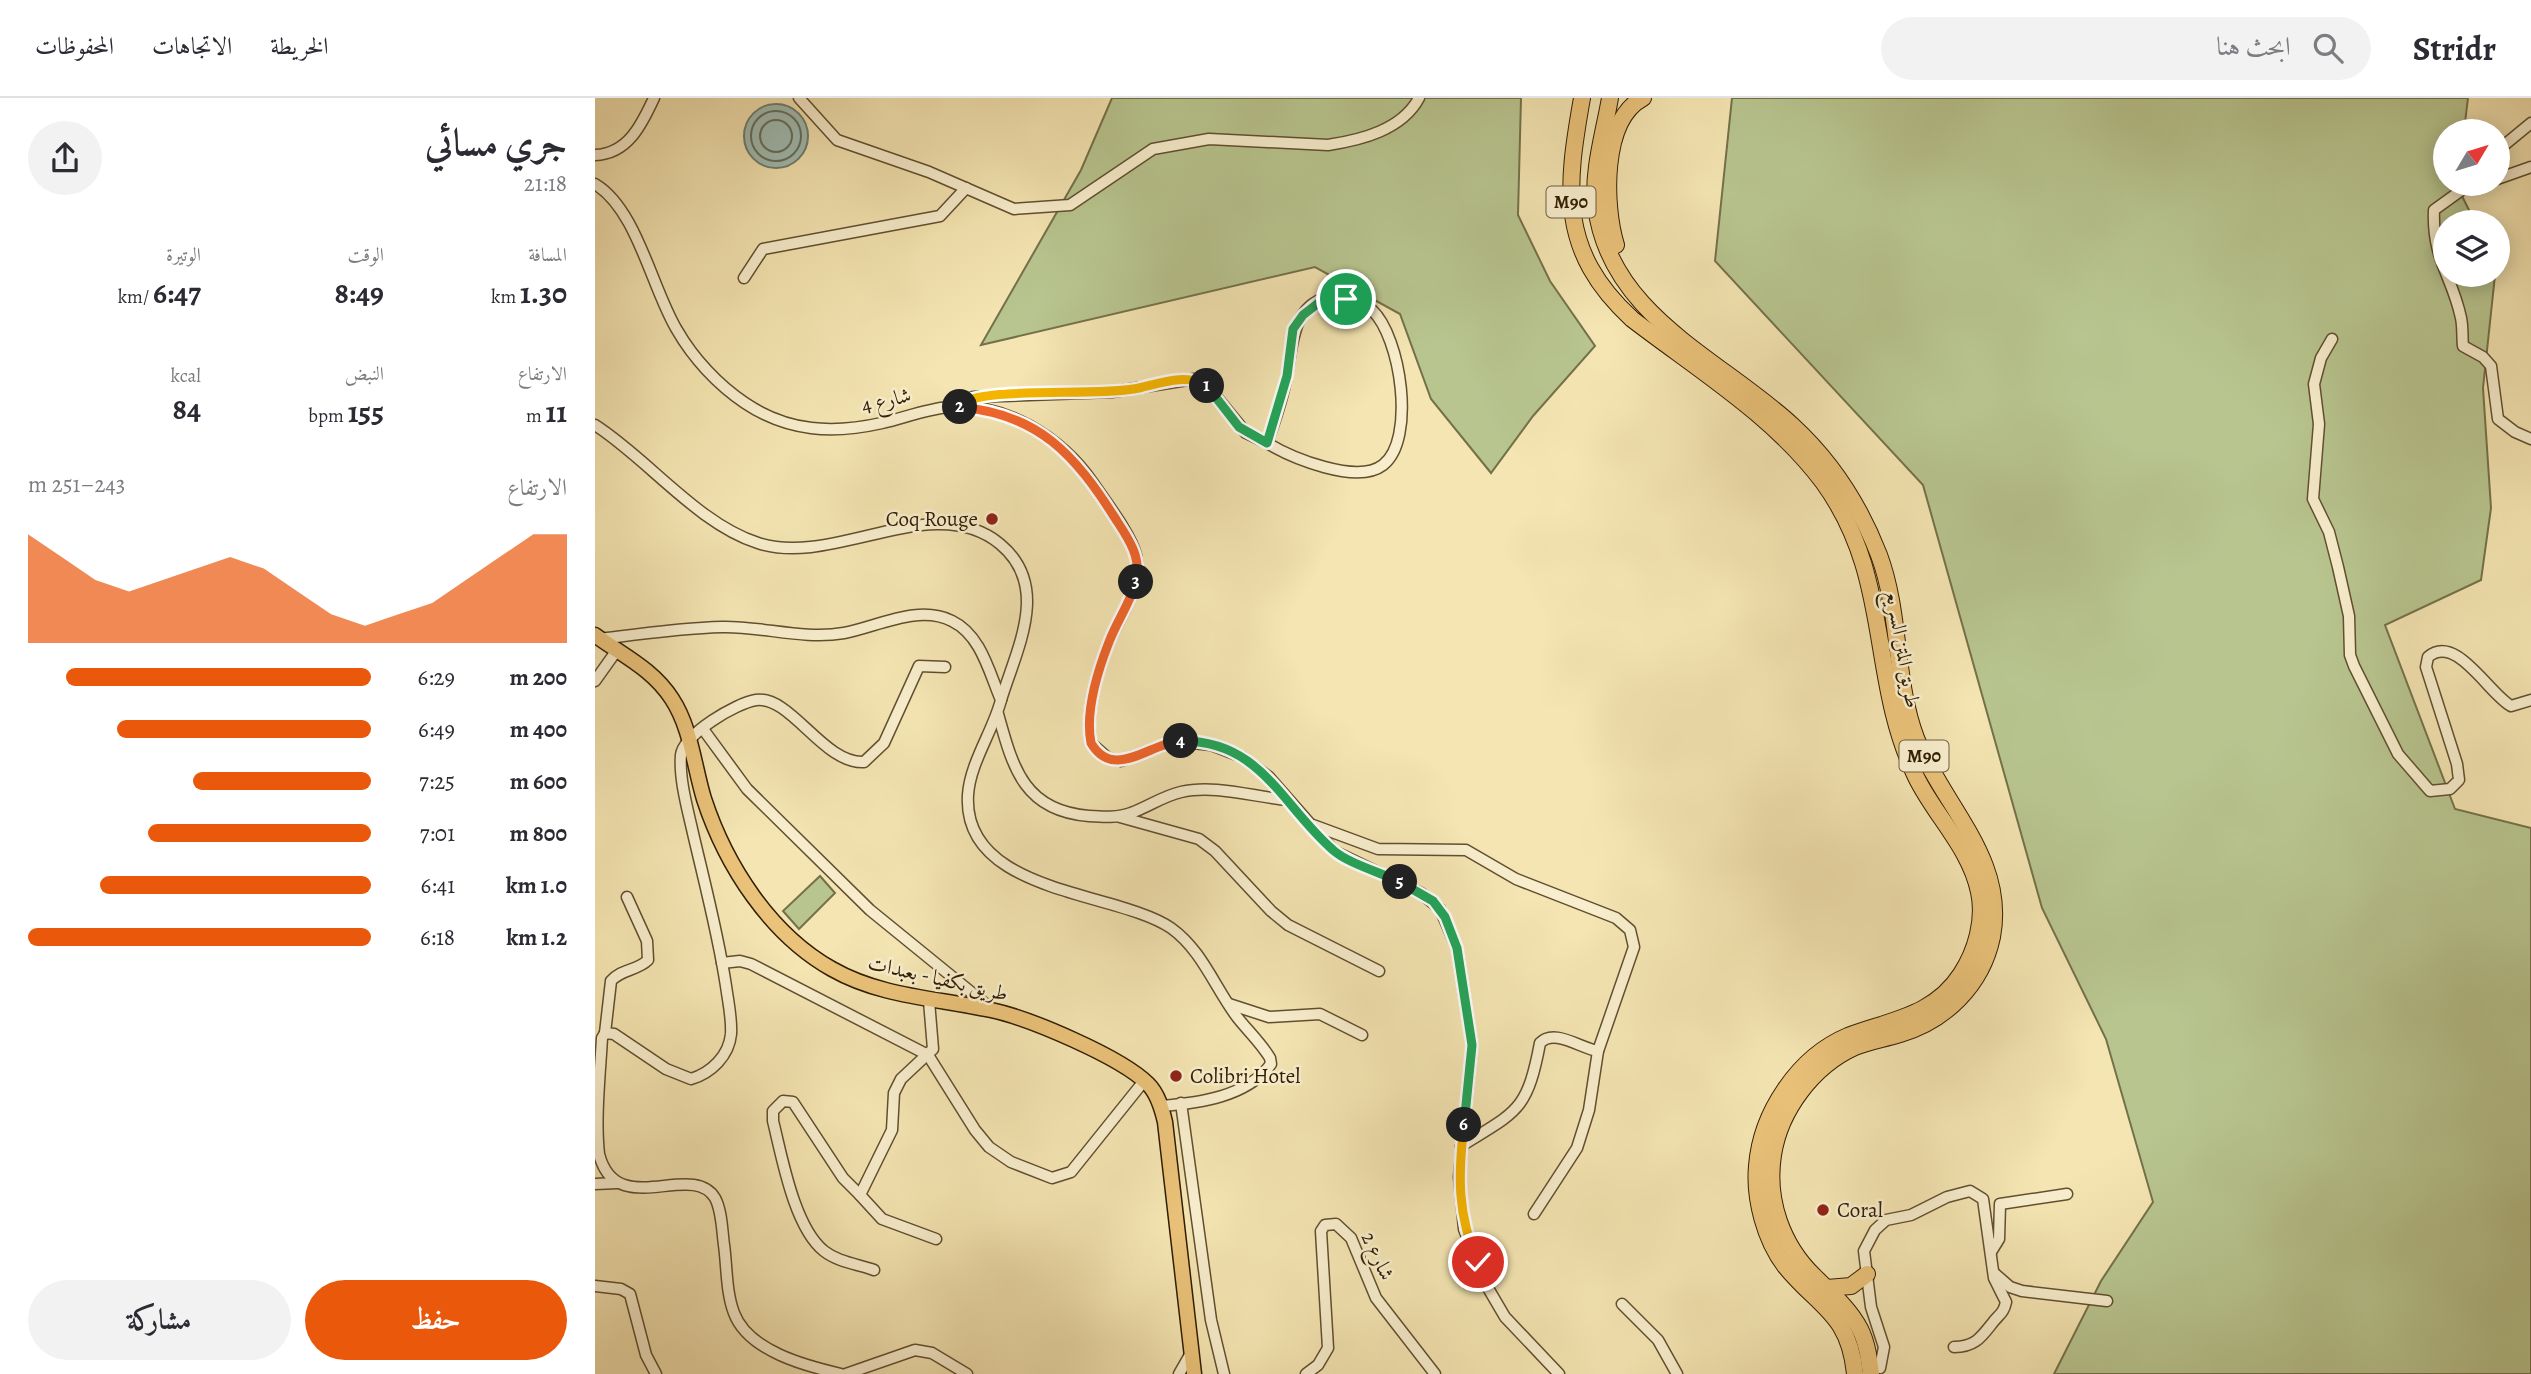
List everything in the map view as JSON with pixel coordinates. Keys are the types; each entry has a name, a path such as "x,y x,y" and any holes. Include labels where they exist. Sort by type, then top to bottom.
{"highway":[{"name":"طريق المتن السريع","path":"1582,98 1571,162 1570,192 1576,232 1591,268 1611,297 1632,319 1789,442 1838,505 1860,549 1873,594 1887,691 1902,744 1916,778 1968,860 1980,895 1981,915 1974,948 1952,987 1920,1013 1843,1038 1817,1055 1791,1080 1765,1130 1757,1165 1760,1209 1767,1231 1785,1266 1843,1328 1852,1349 1855,1374"},
{"name":"طريق المتن السريع","path":"1610,98 1596,181 1595,203 1603,239 1625,285 1674,334 1795,428 1822,457 1854,501 1873,540 1888,584 1902,682 1915,736 1941,791 1981,852 1992,883 1995,907 1990,944 1983,965 1965,992 1930,1022 1865,1043 1838,1057 1804,1087 1790,1106 1780,1130 1772,1166 1775,1211 1796,1255 1861,1330 1875,1371"},
{"path":"1625,285 1609,215 1609,181 1621,117 1643,98"},
{"path":"1827,1288 1851,1286 1867,1274"}],"main road":[{"name":"طريق بكفيا - بعبدات","path":"598,637 654,677 673,700 689,740 704,798 724,848 744,883 774,920 802,948 832,969 860,982 929,1001 993,1010 1098,1052 1144,1081 1161,1106 1195,1374"}],"street":[{"path":"595,155 611,153 629,141 654,98"},
{"path":"799,98 837,140 966,188 1014,209 1070,205 1153,149 1209,139 1328,145 1343,142 1398,122 1414,108 1419,98"},
{"path":"2510,140 2531,123"},
{"path":"2510,174 2531,167"},
{"name":"شارع 4","path":"595,184 609,194 625,217 676,329 688,347 702,365 744,402 778,421 817,430 881,423 952,407 1004,415 1034,428 1059,446 1083,469 1134,550 1137,575 1109,642 1092,708 1090,736 1094,749 1108,758 1121,761 1175,741 1211,745 1255,765 1334,851 1433,901 1448,924 1460,961 1472,1045 1461,1146 1461,1213 1488,1288 1505,1317 1559,1374"},
{"path":"744,278 763,249 940,216 966,188"},
{"path":"2453,196 2434,209 2433,236 2439,261 2457,306 2463,346 2483,357 2491,366 2498,419 2515,432 2531,439"},
{"path":"952,407 973,397 1112,392 1194,379 1209,388 1246,433 1283,454 1356,473 1369,472 1389,459 1397,432 1402,384 1390,336 1371,309 1341,297 1326,297 1298,321 1291,338 1281,399 1267,443"},
{"path":"2332,339 2321,358 2314,384 2319,424 2313,499 2329,532 2338,567 2349,616 2350,655 2398,754 2430,791 2450,789 2459,780 2458,764 2425,667 2428,657 2436,652 2446,651 2468,663 2494,695 2511,706 2531,700"},
{"path":"595,425 714,519 758,543 811,547 932,525 973,528 987,534 1017,563 1027,584 1030,601 998,714 968,793 972,821 990,850 1005,864 1037,882 1135,912 1170,928 1196,952 1229,1004 1268,1055 1271,1064 1256,1080 1238,1090 1161,1106"},
{"path":"598,637 723,627 795,634 842,633 900,618 936,615 954,622 972,638 1001,700"},
{"path":"595,681 617,650"},
{"path":"605,1033 622,1039 679,1075 691,1079 701,1076 720,1060 731,1034 722,963 687,805 681,756 689,740 735,707 758,699 781,707 839,755 864,762 884,743 919,666 945,667"},
{"path":"998,714 1011,759 1040,803 1069,814 1117,816 1199,839 1215,851 1271,911 1288,925 1379,971"},
{"path":"703,729 747,789 870,910 993,1010"},
{"path":"1117,816 1180,792 1198,790 1287,800"},
{"path":"1310,824 1378,849 1466,850 1516,879 1609,915 1626,925 1634,938 1634,947 1598,1051 1588,1110 1577,1148 1534,1214"},
{"path":"617,1183 599,1157 596,1107 611,981 647,960 647,941 627,897"},
{"path":"722,963 740,961 751,964 928,1055 989,1147 1011,1162 1052,1178 1071,1172 1144,1081"},
{"path":"860,1195 892,1130 894,1093 901,1079 933,1049 929,1001"},
{"path":"1229,1004 1269,1017 1320,1014 1361,1035"},
{"path":"1461,1146 1516,1111 1526,1093 1540,1043 1545,1037 1553,1036 1580,1048 1598,1051"},
{"path":"874,1270 840,1260 823,1250 807,1227 795,1203 773,1121 773,1111 779,1104 793,1102 843,1178 882,1219 936,1240"},
{"path":"1181,1103 1211,1320 1224,1374"},
{"path":"595,1184 617,1183 634,1188 695,1186 709,1192 719,1210 731,1305 742,1327 760,1343 776,1352 841,1374"},
{"path":"1875,1371 1884,1347 1871,1307 1866,1244 1886,1220 1911,1214 1934,1202 1966,1191 1978,1194 1983,1199 1993,1272 2006,1302 2002,1313 1978,1342 1954,1347"},
{"path":"1991,1252 1999,1238 1999,1205 2067,1194"},
{"name":"شارع 2","path":"1311,1373 1326,1355 1329,1343 1321,1231 1325,1226 1336,1224 1355,1245 1376,1298 1435,1374"},
{"path":"1993,1272 2010,1287 2022,1291 2107,1301"},
{"path":"595,1286 621,1289 630,1294 646,1354 656,1374"},
{"path":"1622,1304 1658,1340 1677,1373 1690,1374"},
{"path":"846,1374 915,1350 932,1353 967,1374"},
{"path":"1179,1374 1191,1353"}],"green space":[{"path":"1112,98 1521,98 1518,215 1550,281 1595,346 1533,416 1491,473 1431,399 1400,314 1315,267 981,345 1081,170"},
{"path":"1732,98 2468,98 2465,119 2433,119 2433,196 2462,196 2469,210 2433,210 2433,287 2494,287 2483,388 2491,508 2481,580 2385,625 2455,809 2531,828 2531,1374 2054,1374 2101,1281 2153,1202 2106,1039 2042,908 1923,485 1715,261"},
{"path":"820,876 835,893 799,929 783,911"}],"water":[{"path":"776,104 799,113 808,136 799,159 776,168 753,159 744,136 753,113"}],"place":[{"name":"Coq Rouge","path":"992,519"},
{"name":"Colibri Hotel","path":"1176,1076"},
{"name":"Coral","path":"1823,1210"}],"route":[{"path":"1346,299 1326,297 1303,315 1293,329 1287,376 1267,443 1254,438 1239,427 1209,388 1194,379 1112,392 973,397 952,407 981,409 1004,415 1045,435 1083,469 1134,550 1137,575 1131,598 1109,642 1092,708 1090,736 1094,749 1113,760 1128,761 1175,741 1199,742 1242,757 1269,776 1299,814 1334,851 1421,893 1433,901 1445,917 1457,948 1471,1030 1459,1195 1464,1229 1478,1262"}]}
